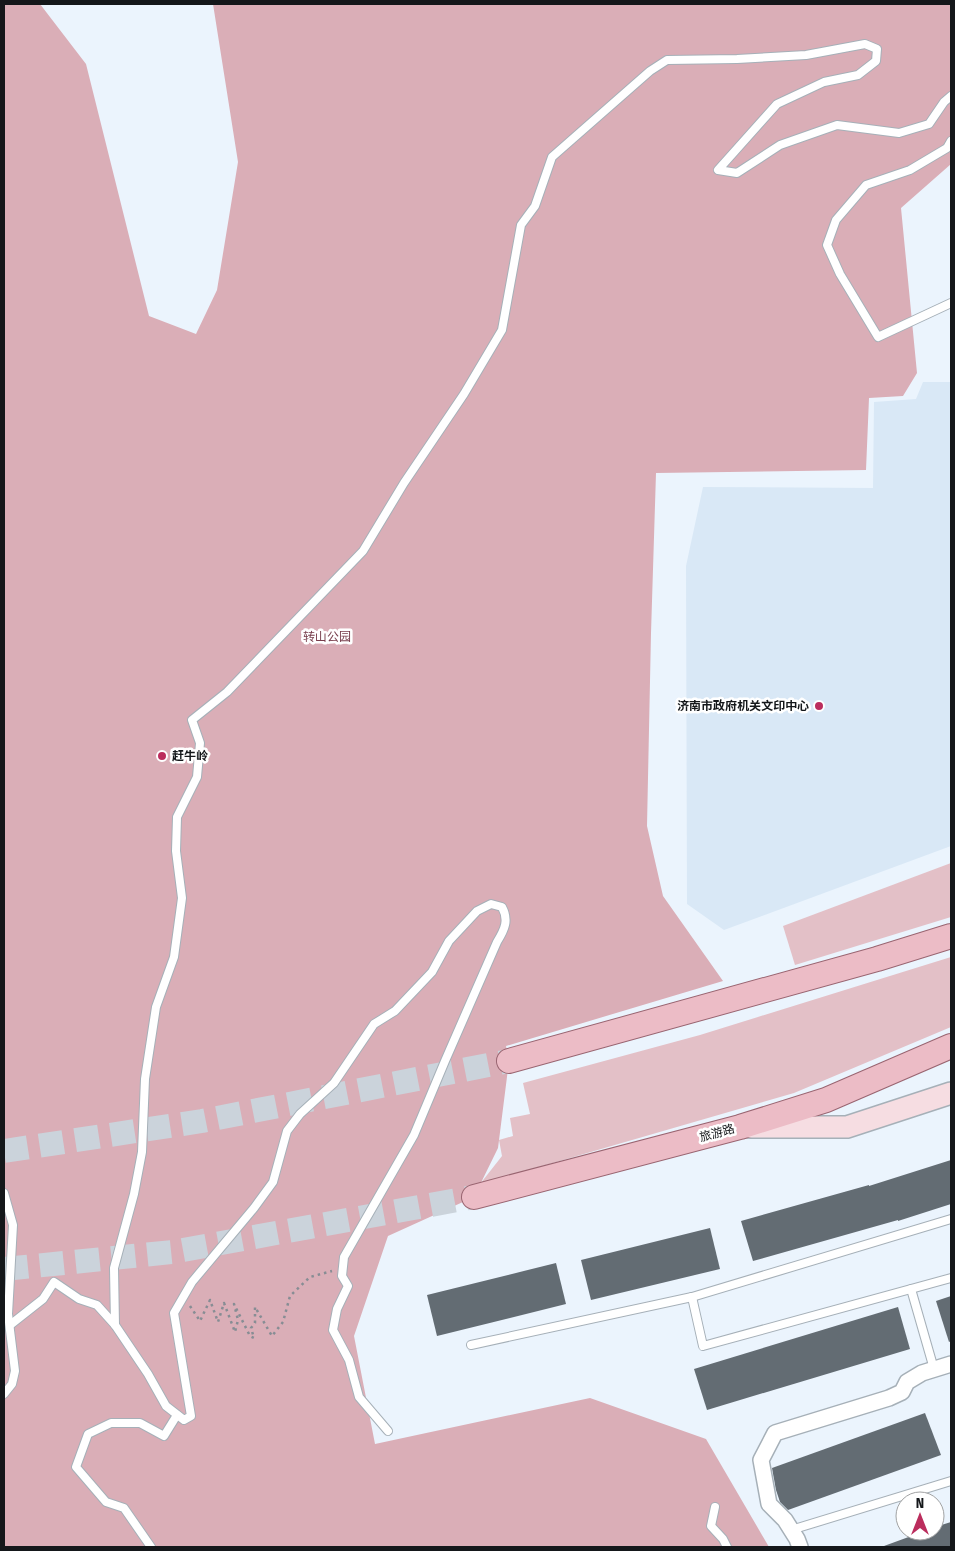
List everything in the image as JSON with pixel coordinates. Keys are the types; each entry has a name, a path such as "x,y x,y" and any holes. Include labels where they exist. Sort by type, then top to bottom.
{"main road":[{"path":"509,1061 877,959 951,936"},
{"name":"旅游路","path":"474,1197 740,1127 826,1100 951,1046"}],"street":[{"path":"740,1127 847,1127 951,1093"},
{"path":"800,1547 785,1520 769,1504 761,1460 775,1433 889,1398 902,1392 907,1382 922,1373 951,1364"}],"lane":[{"path":"115,1324 114,1268 134,1194 142,1152 145,1079 156,1007 174,957 181,907 182,898 176,851 177,817 197,777 200,742 192,720 227,692 363,552 404,483 464,394 502,330 521,225 535,206 552,157 650,71 667,60 737,59 806,55 866,44 877,49 876,61 858,76 824,82 776,104 718,170 737,173 780,145 837,125 898,133 929,124 944,102 951,96"},
{"path":"951,141 947,148 910,170 866,185 836,220 827,245 840,274 878,337 951,303"},
{"path":"10,1326 43,1298 54,1282 79,1298 97,1305 115,1324 148,1374 166,1406 184,1420 190,1416 174,1313 192,1282 254,1208 273,1182 287,1132 300,1114 334,1083 374,1024 395,1011 432,972 449,941 478,911 491,904 502,907 507,916 505,930 456,1035 414,1135 344,1257 342,1276 348,1286 337,1309 333,1330 349,1360 359,1397 388,1431"},
{"path":"4,1193 13,1225 8,1314 15,1371 12,1384 4,1394"},
{"path":"471,1345 692,1297 951,1219"},
{"path":"692,1297 703,1346 951,1278"},
{"path":"911,1290 934,1370"},
{"path":"151,1547 124,1508 106,1502 76,1467 88,1434 111,1423 140,1423 164,1436 177,1415"},
{"path":"791,1530 951,1481"},
{"path":"715,1507 711,1526 727,1547"}],"path":[{"path":"184,1296 200,1321 210,1300 218,1322 224,1303 235,1332 238,1320 234,1304 250,1336 254,1338 251,1328 255,1323 255,1308 272,1336 283,1322 290,1296 310,1277 343,1268"}],"shaded area":[{"name":"济南市政府机关文印中心","path":"923,382 951,382 951,846 724,930 687,904 686,566 703,487 873,488 874,402 916,399"},
{"path":"951,863 951,917 795,965 783,926"},
{"path":"951,957 951,1027 794,1093 480,1184 502,1156 499,1140 513,1136 510,1118 530,1114 523,1083 700,1035"}],"green space":[{"name":"转山公园","path":"4,4 40,4 86,64 149,316 196,334 217,290 238,162 213,4 951,4 951,164 901,208 917,373 903,396 869,398 866,470 656,473 647,826 663,896 723,981 506,1046 509,1061 498,1148 474,1197 388,1236 354,1336 375,1444 590,1398 706,1439 769,1547 4,1547"}],"building":[{"path":"951,1160 951,1204 898,1221 753,1261 741,1221 869,1186"},
{"path":"710,1228 720,1269 591,1300 581,1260"},
{"path":"556,1263 566,1304 437,1336 427,1295"},
{"path":"951,1296 951,1341 949,1342 936,1301"},
{"path":"898,1307 910,1349 707,1410 694,1369"},
{"path":"925,1413 941,1455 788,1510 780,1502 772,1468"},
{"path":"951,1522 951,1547 884,1547 898,1541 945,1541 945,1524"}],"tunnel":[{"path":"4,1151 202,1121 509,1061"},
{"path":"4,1269 172,1252 474,1197"}],"place":[{"name":"济南市政府机关文印中心","path":"819,706"},
{"name":"赶牛岭","path":"162,756"}]}
